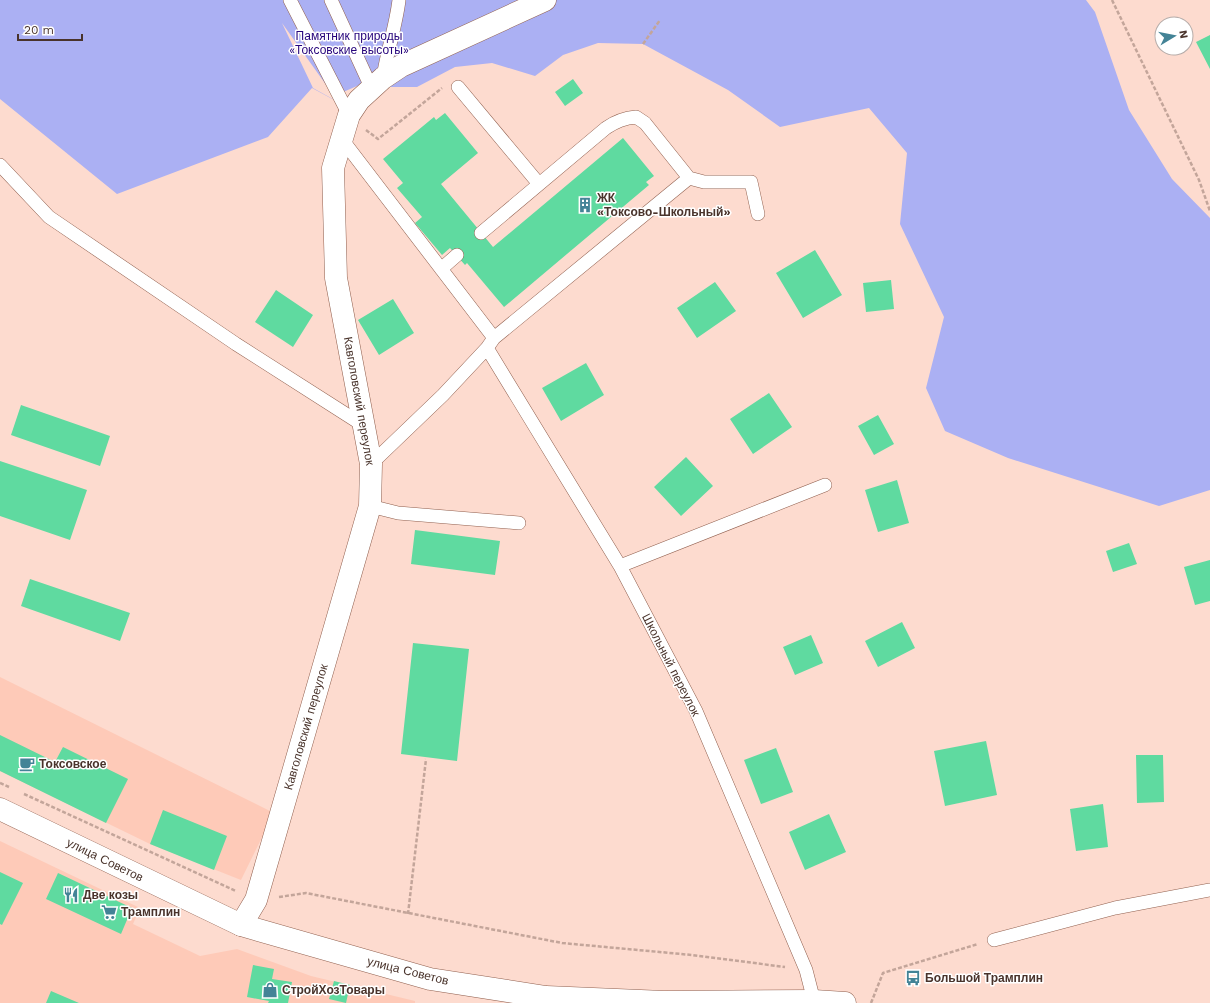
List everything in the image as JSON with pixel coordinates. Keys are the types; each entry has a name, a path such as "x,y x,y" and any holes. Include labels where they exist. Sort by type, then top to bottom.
{"street":[{"name":"Кавголовский переулок","path":"241,925 256,900 370,506 371,464 366,427 336,278 333,168 341,138 349,115 359,100 377,83 407,63 545,0"},
{"name":"улица Советов","path":"0,809 241,925 430,979 545,1000 664,1002 814,1001 845,1003"}],"lane":[{"path":"290,0 349,115"},
{"path":"331,0 377,83"},
{"path":"377,83 396,22 399,0"},
{"path":"458,87 539,184"},
{"path":"482,232 615,121 636,117 645,123 689,178 704,182 751,182 758,214"},
{"name":"Школьный переулок","path":"341,138 441,270 491,343 620,566 696,711 806,970 814,1001"},
{"path":"0,165 50,217 236,344 366,427"},
{"path":"371,464 443,395 491,343 689,178"},
{"path":"441,270 457,255"},
{"path":"620,566 825,485"},
{"path":"370,506 398,513 519,523"},
{"path":"994,940 1115,908 1210,890"}],"path":[{"path":"1112,0 1199,180 1210,211"},
{"path":"643,44 660,20"},
{"path":"349,115 378,139 440,89 449,86 458,87"},
{"path":"408,914 426,758"},
{"path":"0,783 14,790"},
{"path":"21,793 256,900 306,893 562,944 692,955 806,970"},
{"path":"872,1003 884,973 994,940"}],"shaded area":[{"path":"0,677 274,813 241,880 150,844 0,771"},
{"path":"0,841 140,908 133,924 200,956 237,949 311,976 415,1001 415,1003 0,1003"}],"green space":[{"name":"Памятник природы «Токсовские высоты»","path":"0,0 1086,0 1095,12 1129,110 1172,179 1210,218 1210,490 1159,506 1008,458 945,431 926,388 944,317 900,224 907,153 869,108 780,127 728,90 643,44 598,43 563,55 535,76 492,63 455,67 417,87 379,87 358,113 312,88 268,137 117,194 0,99","holes":["282,23 334,96 449,46 378,87 358,113 313,88"]}],"building":[{"path":"1210,35 1210,69 1196,42"},
{"path":"573,79 583,93 565,106 555,92"},
{"name":"ЖК «Токсово-Школьный»","path":"445,113 478,153 441,184 493,247 623,138 654,176 646,182 649,185 504,307 467,263 465,265 450,248 442,255 415,223 422,217 397,188 403,183 383,159 434,117 436,120"},
{"path":"815,250 842,295 803,318 776,273"},
{"path":"891,280 894,309 866,312 863,283"},
{"path":"715,282 736,311 697,338 677,308"},
{"path":"276,290 313,315 293,347 255,322"},
{"path":"393,299 414,333 379,355 358,320"},
{"path":"586,363 604,395 561,421 542,388"},
{"path":"769,393 792,427 753,454 730,419"},
{"path":"21,405 110,436 100,466 11,435"},
{"path":"878,415 894,444 874,455 858,426"},
{"path":"686,457 713,486 681,516 654,487"},
{"path":"0,461 87,490 70,540 0,516"},
{"path":"897,480 909,523 878,532 865,490"},
{"path":"415,530 500,541 495,575 411,564"},
{"path":"1129,543 1137,564 1113,572 1106,551"},
{"path":"1210,560 1210,601 1195,605 1184,567"},
{"path":"30,579 130,613 120,641 21,606"},
{"path":"902,622 915,648 878,667 865,641"},
{"path":"811,635 823,663 795,675 783,647"},
{"path":"413,643 469,649 457,761 401,754"},
{"path":"0,735 55,762 63,747 128,779 106,823 0,771"},
{"path":"986,741 997,795 945,806 934,751"},
{"path":"776,748 793,792 761,804 744,760"},
{"path":"1136,755 1163,755 1164,802 1137,803"},
{"path":"1103,804 1108,847 1076,851 1070,809"},
{"path":"163,810 227,836 214,870 150,844"},
{"path":"829,814 846,852 805,870 789,832"},
{"path":"0,872 23,883 2,925 0,924"},
{"path":"58,873 132,908 121,934 46,899"},
{"name":"СтройХозТовары","path":"253,965 274,969 272,979 292,982 288,1003 268,1003 269,1001 247,997"},
{"path":"334,981 350,985 346,1003 329,999"},
{"path":"51,991 79,1003 46,1003"}],"place":[{"name":"ЖК «Токсово-Школьный»","path":"585,205"},
{"name":"Токсовское","path":"27,764"},
{"name":"Две козы","path":"71,895"},
{"name":"Трамплин","path":"109,912"},
{"name":"Большой Трамплин","path":"913,978"},
{"name":"СтройХозТовары","path":"270,990"}]}
